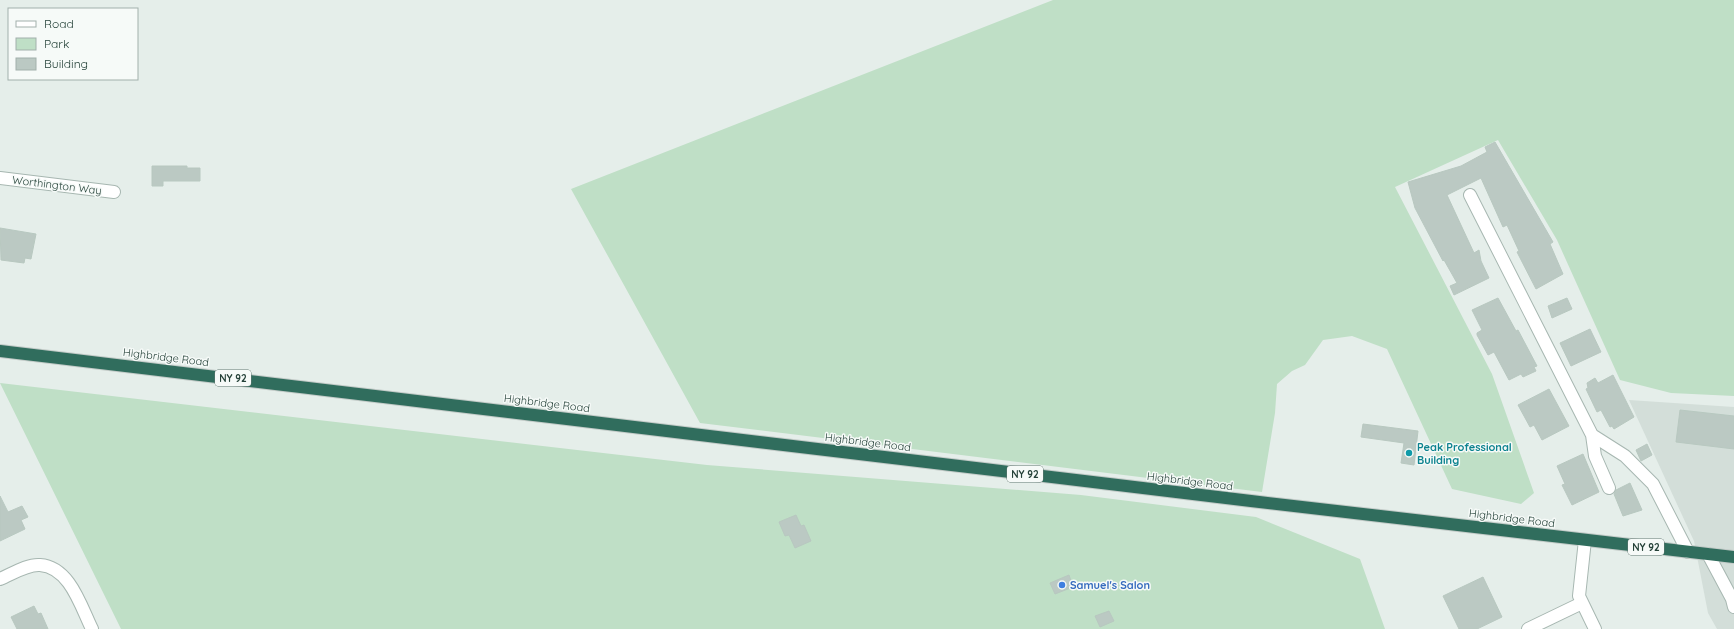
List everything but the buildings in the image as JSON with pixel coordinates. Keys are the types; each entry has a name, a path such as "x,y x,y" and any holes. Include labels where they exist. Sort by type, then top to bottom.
{"highway":[{"name":"Highbridge Road","path":"0,351 1206,496 1734,557"}],"street":[{"name":"Worthington Way","path":"0,178 114,192"},
{"path":"1470,195 1592,435 1595,456 1609,488"},
{"path":"1592,435 1626,456 1653,484 1688,552"},
{"path":"1585,540 1579,596 1595,629"},
{"path":"1708,554 1733,600"},
{"path":"0,579 26,568 40,565 52,568 62,574 72,587 92,629"},
{"path":"1528,629 1582,603"}],"shaded area":[{"path":"1629,400 1734,407 1734,629 1717,629 1708,613 1694,541"}],"green space":[{"path":"1053,0 1734,0 1734,396 1671,393 1620,380 1557,240 1498,140 1395,187 1492,374 1534,493 1521,504 1452,489 1387,349 1352,336 1323,340 1305,365 1292,371 1277,384 1275,413 1262,492 700,423 571,189"},
{"path":"0,383 707,465 1081,495 1256,517 1360,559 1385,629 121,629"}],"place":[{"name":"Peak Professional Building","path":"1409,453"},
{"name":"Samuel's Salon","path":"1062,585"}]}
